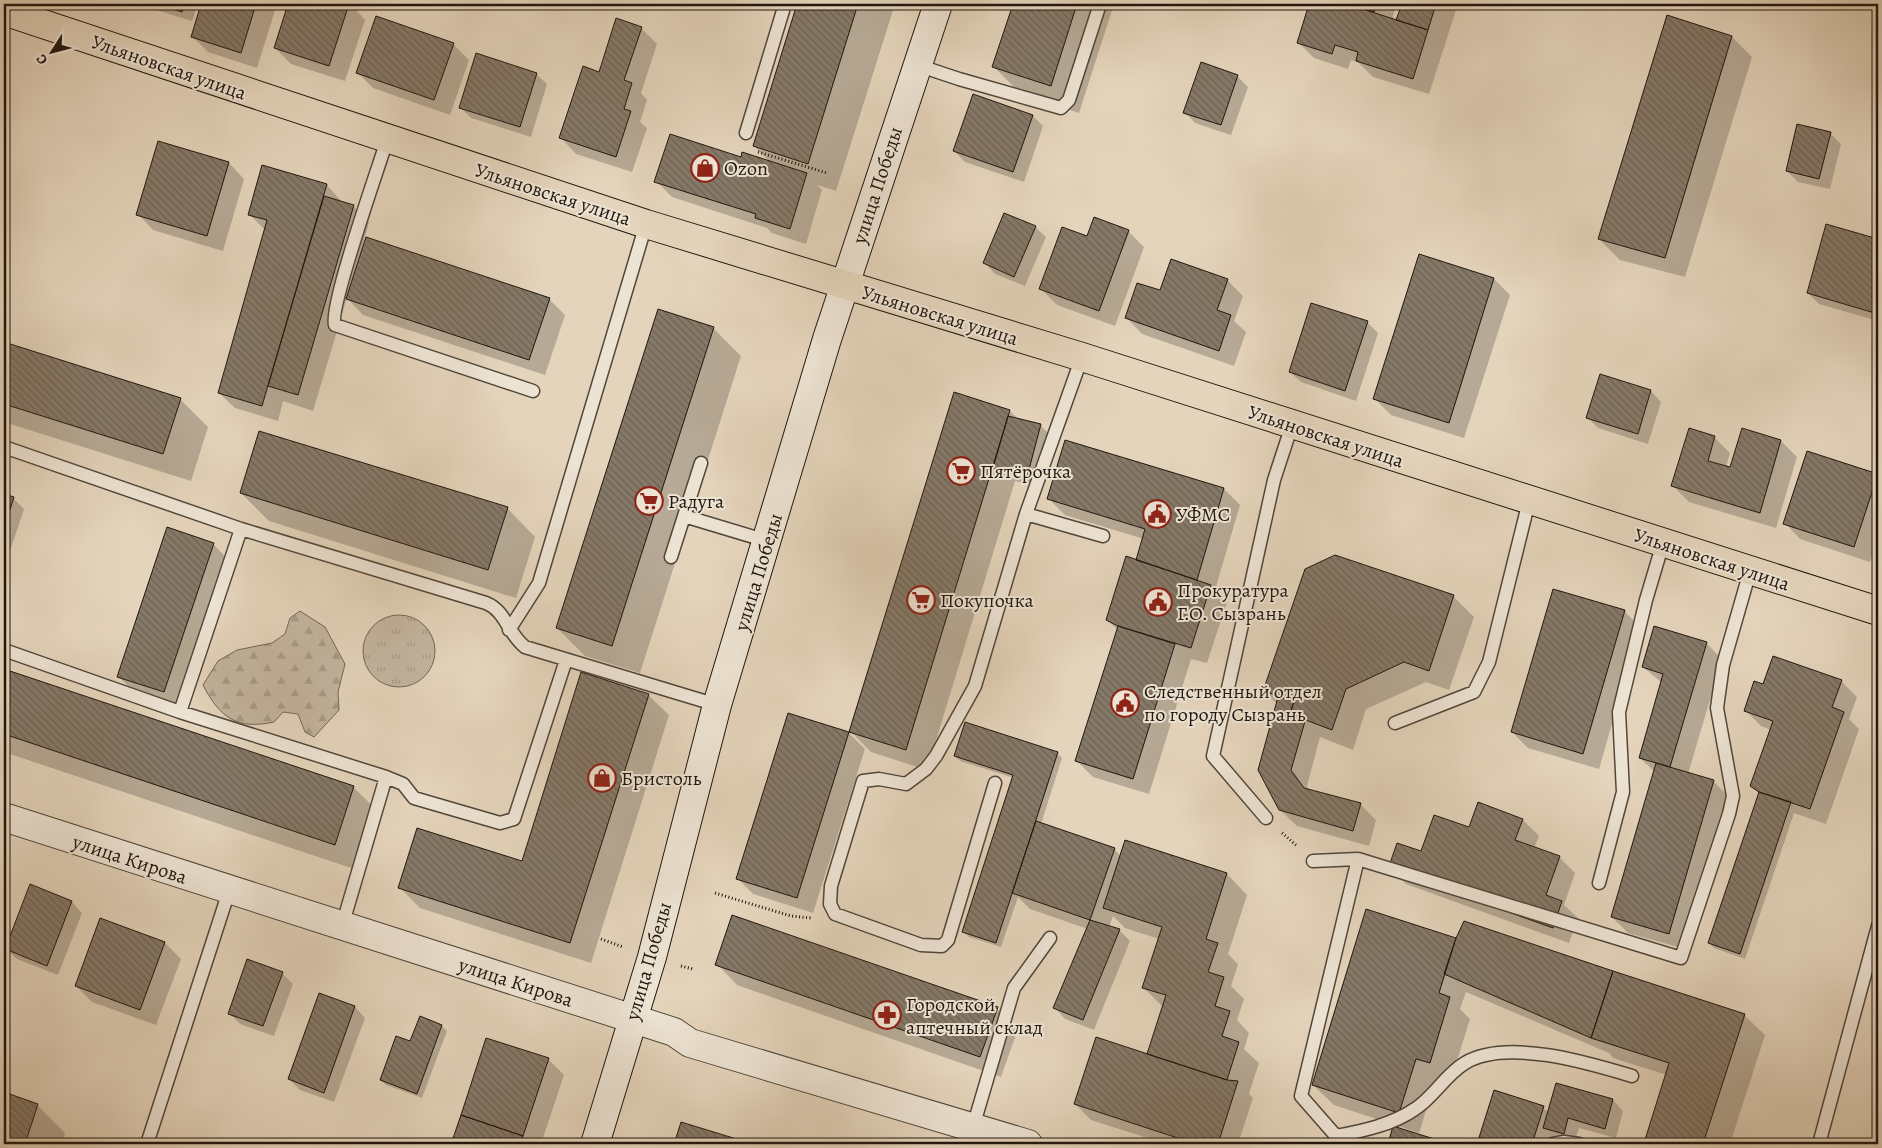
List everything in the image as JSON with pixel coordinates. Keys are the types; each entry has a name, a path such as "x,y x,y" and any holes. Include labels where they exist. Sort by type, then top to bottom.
{"main road":[{"name":"улица Победы","path":"594,1144 652,957 717,705 844,285 938,4"},
{"name":"Ульяновская улица","path":"4,11 387,140 646,224 1082,357 1878,611"},
{"name":"улица Кирова","path":"4,817 229,891 631,1020 674,1032 690,1043 1028,1144"}],"lane":[{"path":"746,133 786,4"},
{"path":"917,65 958,79 1061,108 1069,100 1100,4"},
{"path":"387,140 339,294 333,320 335,325 533,391"},
{"path":"509,630 539,583 646,224"},
{"path":"995,783 948,940 942,946 920,945 847,920 835,914 830,904 831,886 863,781 879,779 906,784 926,769 936,756 975,686 1026,514 1082,357"},
{"path":"1266,818 1213,756 1274,480 1292,425"},
{"path":"4,447 241,529 486,603 496,607 515,639 525,647 717,705"},
{"path":"671,558 701,463"},
{"path":"1396,723 1474,692 1489,662 1529,501"},
{"path":"1026,514 1103,536"},
{"path":"684,516 767,541"},
{"path":"180,712 241,529"},
{"path":"1599,883 1623,792 1619,712 1662,543"},
{"path":"1313,861 1358,859 1681,958 1729,814 1733,796 1716,708 1723,664 1750,571"},
{"path":"4,650 180,712 386,777 403,784 414,798 500,823 514,819 566,660"},
{"path":"342,926 386,777"},
{"path":"1358,859 1301,1096 1335,1140 1382,1124 1416,1109 1448,1076 1466,1062 1490,1054 1519,1053 1571,1058 1632,1076"},
{"path":"147,1144 229,891"},
{"path":"1819,1144 1878,926"},
{"path":"973,1127 1014,988 1050,938"},
{"path":"1553,1144 1564,1142 1579,1144"}],"path":[{"path":"746,133 748,146 754,151 826,173"},
{"path":"1266,818 1313,861"},
{"path":"715,893 791,916 810,918 830,904"}],"green space":[{"path":"300,611 325,627 345,664 338,692 339,710 314,737 305,732 298,714 283,712 274,722 261,724 240,723 231,719 216,706 203,685 218,661 237,650 272,643 285,634 290,618"},
{"path":"399,615 419,621 429,631 435,651 429,671 419,681 399,687 379,681 369,671 363,651 369,631 379,621"}],"building":[{"path":"158,4 184,4 182,12"},
{"path":"201,4 256,4 241,53 191,37"},
{"path":"288,4 349,4 329,66 274,48"},
{"path":"797,4 858,4 808,164 753,146"},
{"path":"1013,4 1077,4 1051,86 992,67"},
{"path":"1309,4 1347,4 1428,30 1413,79 1356,61 1358,52 1335,45 1332,54 1297,43"},
{"path":"1347,4 1376,4 1374,12"},
{"path":"1402,4 1436,4 1428,30 1396,20"},
{"path":"1667,15 1732,36 1665,258 1598,239"},
{"path":"376,16 454,43 434,100 356,73"},
{"path":"616,18 642,27 624,80 632,83 624,109 631,111 616,157 559,138 583,66 599,72"},
{"path":"476,53 537,73 520,127 459,108"},
{"path":"1201,62 1238,75 1221,125 1183,113"},
{"path":"973,94 1033,115 1013,172 953,151"},
{"path":"1797,124 1831,132 1819,179 1786,171"},
{"path":"670,134 741,157 742,152 807,173 790,229 755,218 756,214 654,182"},
{"path":"158,141 229,162 207,236 136,215"},
{"path":"262,165 327,184 262,406 218,393 267,220 248,215"},
{"path":"324,196 354,205 298,395 268,386"},
{"path":"1004,213 1036,226 1014,277 983,263"},
{"path":"1094,217 1129,230 1099,311 1039,289 1062,227 1087,236"},
{"path":"1826,224 1878,239 1878,314 1807,293"},
{"path":"366,237 550,298 529,360 346,299"},
{"path":"1419,254 1494,278 1449,423 1373,399"},
{"path":"1171,259 1228,279 1217,310 1231,315 1219,351 1125,318 1137,283 1160,290"},
{"path":"1311,303 1368,321 1345,391 1289,372"},
{"path":"658,309 714,327 612,646 556,628"},
{"path":"4,342 181,398 163,454 4,404"},
{"path":"1600,374 1651,390 1638,434 1586,418"},
{"name":"Покупочка","path":"954,392 1010,410 906,750 849,732"},
{"path":"1008,416 1041,424 1027,477 993,468"},
{"path":"1689,428 1715,436 1708,461 1730,467 1742,428 1781,440 1760,513 1671,486"},
{"path":"259,431 508,507 488,570 240,493"},
{"name":"УФМС","path":"1065,440 1224,488 1197,580 1136,560 1145,529 1047,499"},
{"path":"1807,451 1878,474 1854,547 1783,524"},
{"path":"4,494 14,497 4,528"},
{"path":"167,527 214,543 164,692 117,677"},
{"path":"1335,555 1454,595 1429,671 1404,662 1346,689 1332,730 1290,714 1294,701 1263,691 1305,569"},
{"name":"Прокуратура Г.О. Сызрань","path":"1126,556 1211,585 1191,648 1118,626 1106,620"},
{"path":"1553,589 1625,610 1583,754 1511,732"},
{"name":"Следственный отдел по городу Сызрань","path":"1118,626 1175,644 1133,779 1075,761"},
{"path":"1654,626 1707,642 1670,767 1639,758 1663,674 1642,667"},
{"path":"1773,656 1842,680 1832,707 1844,712 1810,809 1759,792 1750,786 1773,721 1744,711 1754,681 1763,684"},
{"path":"4,669 354,786 335,845 4,734"},
{"path":"581,672 649,694 570,943 398,888 417,828 522,861"},
{"path":"1278,697 1294,701 1290,714 1306,718 1291,770 1304,788 1361,803 1353,831 1279,810 1258,770"},
{"path":"788,713 849,732 797,898 736,879"},
{"path":"965,722 1058,752 996,943 962,932 1013,775 954,756"},
{"path":"1656,763 1714,780 1669,934 1611,917"},
{"path":"1759,792 1791,802 1740,954 1708,943"},
{"path":"1478,802 1523,819 1515,840 1560,856 1546,895 1562,901 1553,928 1388,869 1397,843 1421,851 1434,815 1469,827"},
{"path":"1036,821 1115,848 1090,920 1012,893"},
{"path":"1125,840 1227,873 1206,939 1218,943 1208,972 1224,977 1215,1006 1230,1011 1222,1036 1239,1042 1227,1080 1147,1054 1166,995 1142,988 1162,927 1103,908"},
{"path":"30,884 72,901 47,966 5,949"},
{"path":"1366,909 1456,938 1439,993 1450,997 1430,1063 1416,1059 1399,1113 1312,1085"},
{"path":"732,915 998,1007 980,1057 715,965"},
{"path":"100,918 165,942 140,1010 75,986"},
{"path":"1090,920 1120,929 1083,1020 1053,1008"},
{"path":"1464,921 1613,971 1591,1038 1444,974"},
{"path":"247,959 283,972 263,1026 228,1014"},
{"path":"1613,971 1745,1014 1703,1144 1644,1143 1669,1063 1591,1038"},
{"path":"319,993 355,1006 324,1093 288,1079"},
{"path":"420,1016 442,1025 417,1094 380,1080 396,1036 410,1041"},
{"path":"1096,1037 1227,1080 1238,1081 1218,1144 1196,1144 1074,1104"},
{"path":"486,1038 549,1058 523,1136 461,1115"},
{"path":"1556,1083 1613,1099 1605,1129 1568,1118 1564,1134 1543,1128"},
{"path":"1494,1090 1544,1106 1532,1144 1477,1144"},
{"path":"4,1092 38,1104 25,1144 4,1144"},
{"path":"461,1115 523,1136 520,1144 451,1144"},
{"path":"681,1122 753,1144 674,1144"},
{"path":"1393,1126 1450,1144 1388,1144"}],"place":[{"name":"Ozon","path":"705,168"},
{"name":"Пятёрочка","path":"961,471"},
{"name":"Радуга","path":"649,501"},
{"name":"УФМС","path":"1157,514"},
{"name":"Покупочка","path":"921,600"},
{"name":"Прокуратура Г.О. Сызрань","path":"1158,602"},
{"name":"Следственный отдел по городу Сызрань","path":"1125,703"},
{"name":"Бристоль","path":"602,778"},
{"name":"Городской аптечный склад","path":"887,1015"}]}
